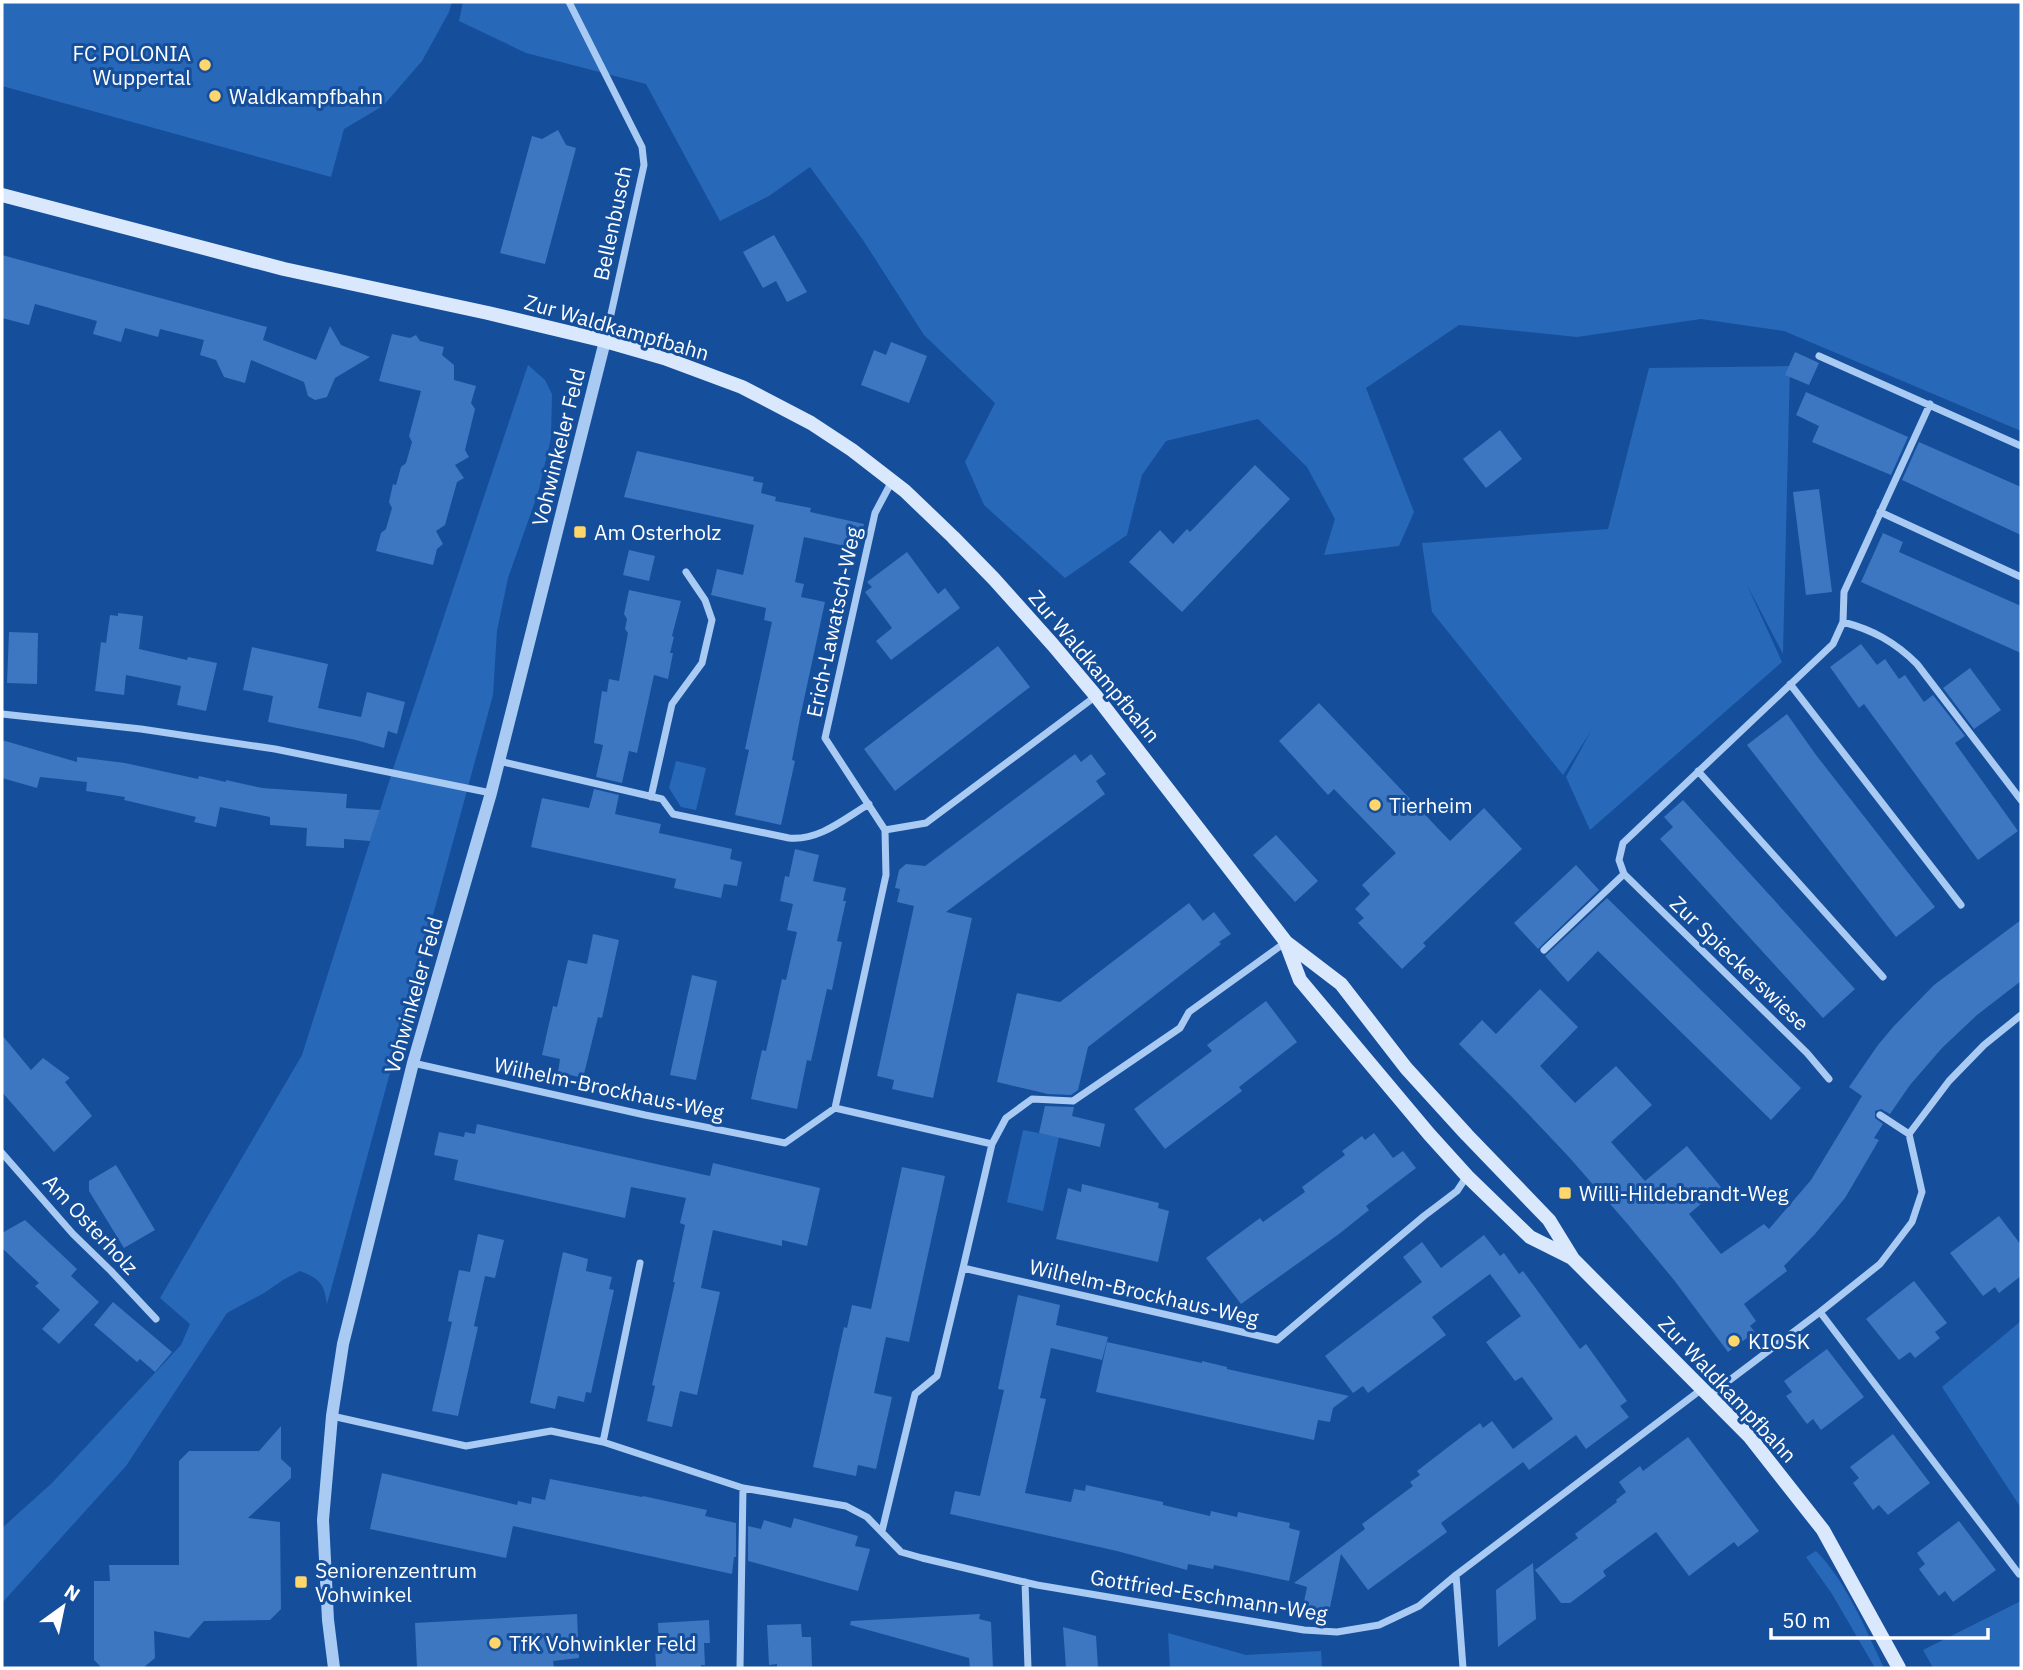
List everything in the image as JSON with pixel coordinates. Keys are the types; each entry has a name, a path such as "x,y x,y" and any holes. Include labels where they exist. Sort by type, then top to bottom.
{"main road":[{"name":"Zur Waldkampfbahn","path":"2,195 284,269 488,313 664,358 742,387 811,423 892,481 986,570 1053,645 1096,696 1286,942 1341,984 1406,1068 1549,1220 1573,1259 1749,1436 1823,1530 1899,1668"},
{"name":"Zur Waldkampfbahn","path":"1286,942 1300,980 1467,1176 1530,1237 1573,1259"}],"street":[{"name":"Bellenbusch","path":"569,2 642,147 644,165 605,341"},
{"name":"Vohwinkeler Feld","path":"334,1668 328,1620 323,1520 332,1416 343,1344 413,1063 491,793 605,341"},
{"path":"1819,356 2021,446"},
{"path":"1544,950 1624,874 1619,859 1623,843 1833,645 1843,622 1844,592 1930,404"},
{"name":"Erich-Lawatsch-Weg","path":"885,830 825,738 875,513 892,481"},
{"path":"1880,512 2021,577"},
{"path":"651,797 672,704 702,663 712,620 705,600 687,572"},
{"path":"1843,622 1880,635 1901,648 1917,664 2021,800"},
{"path":"1790,684 1961,905"},
{"path":"992,1144 835,1108 886,875 885,830 926,822 1096,696"},
{"path":"2,714 141,729 275,749 491,793"},
{"path":"499,761 662,799 673,814 789,838 803,839 821,834 869,804"},
{"path":"1698,771 1884,977"},
{"name":"Zur Spieckerswiese","path":"1624,874 1807,1053 1829,1079"},
{"path":"882,1531 915,1394 937,1376 992,1144 1006,1118 1032,1099 1073,1101 1181,1028 1189,1012 1286,942"},
{"path":"1909,1134 1949,1081 1984,1045 2021,1014"},
{"name":"Wilhelm-Brockhaus-Weg","path":"413,1063 785,1143 835,1108"},
{"path":"1706,1392 1820,1312 1880,1264 1912,1223 1922,1192 1909,1134 1880,1115"},
{"name":"Am Osterholz","path":"2,1153 73,1234 156,1319"},
{"name":"Wilhelm-Brockhaus-Weg","path":"963,1268 1277,1340 1457,1191 1467,1176"},
{"path":"603,1443 640,1263"},
{"path":"1820,1312 2019,1574"},
{"name":"Gottfried-Eschmann-Weg","path":"332,1416 466,1446 551,1431 603,1443 743,1488 846,1506 867,1517 901,1552 1024,1581 1304,1630 1337,1632 1379,1625 1419,1606 1456,1575 1706,1392"},
{"path":"740,1668 743,1488"},
{"path":"1456,1575 1463,1668"},
{"path":"1024,1581 1028,1668"}],"shaded area":[{"name":"Waldkampfbahn","path":"2,2 452,2 422,61 383,106 344,129 331,177 2,86"},
{"path":"463,2 2021,2 2021,431 1784,331 1701,319 1577,337 1459,325 1366,388 1414,512 1399,546 1324,555 1335,519 1307,467 1258,419 1166,441 1142,475 1127,535 1065,578 984,505 965,462 995,403 924,335 863,240 810,167 769,196 720,221 646,84 526,53 459,21"},
{"path":"528,365 545,380 552,394 551,438 538,493 508,578 497,631 493,695 327,1304 320,1283 300,1271 227,1313 126,1466 2,1603 2,1528 52,1483 181,1345 190,1324 160,1298 302,1055 395,763"},
{"path":"1790,366 1783,654 1747,585 1782,662 1590,830 1566,777 1591,731 1563,775 1432,612 1422,543 1608,529 1649,368"},
{"path":"676,761 706,768 696,810 681,807 669,788"},
{"path":"1023,1130 1059,1137 1043,1211 1007,1202"},
{"path":"2021,1321 2021,1508 1942,1387"},
{"path":"1816,1551 1846,1591 1884,1668 1875,1668 1832,1594 1806,1557"},
{"path":"2021,1601 2021,1668 1933,1668 1923,1650"},
{"path":"1168,1633 1246,1655 1321,1651 1322,1668 1170,1668"}],"building":[{"path":"558,130 566,145 576,148 545,264 500,253 532,136 542,139"},
{"path":"774,235 807,292 787,302 776,281 763,288 743,252"},
{"path":"2,255 267,327 263,340 316,360 330,326 341,345 370,357 335,378 327,397 315,400 308,396 304,382 251,360 245,383 224,377 216,360 200,355 204,340 160,329 158,337 125,328 121,342 93,334 97,321 35,304 29,325 2,318"},
{"path":"392,334 410,338 416,335 420,341 444,347 442,355 454,365 454,380 476,386 471,403 475,409 465,450 469,457 455,465 464,478 457,482 445,525 436,531 443,544 437,549 433,565 376,551 392,508 389,502 393,484 396,485 401,467 406,463 412,442 409,436 421,391 379,381"},
{"path":"891,342 927,356 909,403 861,385 874,350 886,355"},
{"path":"1795,352 1819,363 1809,385 1785,375"},
{"path":"1806,392 1908,437 1891,475 1812,442 1819,426 1796,415"},
{"path":"1500,430 1522,459 1486,488 1463,459"},
{"path":"1919,442 2021,487 2021,535 1902,480"},
{"path":"637,451 754,477 753,481 763,483 761,493 776,497 775,501 811,508 810,512 864,524 858,549 804,537 795,582 804,584 801,597 825,602 781,825 735,815 749,750 745,749 772,622 764,620 766,608 711,595 717,569 743,575 754,525 624,497"},
{"path":"1255,465 1290,499 1182,612 1129,562 1160,530 1173,544 1187,529 1190,532"},
{"path":"1819,489 1832,592 1806,595 1793,492"},
{"path":"1883,533 1903,542 1899,552 2021,606 2021,653 1861,582"},
{"path":"629,550 655,556 649,581 623,575"},
{"path":"907,552 938,594 945,588 960,608 891,660 876,641 892,628 865,592 872,587 867,582"},
{"path":"629,590 681,601 672,636 674,637 670,653 673,653 668,679 654,675 637,753 629,751 622,783 596,777 603,745 594,743 602,691 607,692 609,679 619,681 628,633 625,629 627,619 624,614"},
{"path":"118,613 143,616 139,649 187,660 188,657 217,663 206,711 177,705 181,686 126,675 124,695 95,691 101,642 106,643 110,615 118,616"},
{"path":"9,632 38,633 37,684 7,683"},
{"path":"1861,644 1877,665 1885,659 1899,679 1905,675 1924,702 1933,695 1965,736 1955,743 2018,831 1978,860 1864,704 1859,708 1830,667"},
{"path":"998,646 1030,687 895,791 864,749"},
{"path":"252,647 328,664 318,708 361,717 367,692 405,702 397,734 388,731 384,748 268,722 273,696 243,690"},
{"path":"1970,668 2001,710 1974,729 1943,688"},
{"path":"1319,703 1450,841 1484,808 1522,849 1423,943 1426,946 1402,969 1358,923 1364,918 1355,909 1370,894 1362,885 1396,853 1334,789 1328,795 1279,741"},
{"path":"1787,714 1935,907 1896,937 1747,745"},
{"path":"2,740 77,762 77,757 262,788 347,794 346,808 380,810 370,841 344,839 344,848 306,846 307,828 270,825 270,817 220,807 216,827 194,822 196,817 124,800 125,797 86,791 87,782 40,777 37,788 2,778"},
{"path":"1075,754 1081,762 1091,754 1106,774 1096,781 1105,794 946,912 972,918 933,1098 892,1089 894,1080 877,1076 914,906 897,902 900,889 895,888 899,870 906,864 925,866"},
{"path":"594,789 619,795 615,814 661,824 659,833 732,849 730,859 742,862 737,886 724,884 721,898 674,888 676,879 531,847 542,798 589,808"},
{"path":"1683,800 1855,989 1823,1018 1660,839 1673,827 1664,817"},
{"path":"1276,835 1318,881 1295,902 1253,855"},
{"path":"795,849 819,855 813,881 846,888 843,901 846,901 837,941 842,942 832,990 827,989 811,1061 807,1060 797,1109 751,1099 762,1050 766,1051 782,979 786,980 797,932 787,930 793,904 780,901 785,876 789,877"},
{"path":"1576,865 1599,890 1538,949 1514,923"},
{"path":"1607,898 1801,1088 1771,1120 1598,951 1568,982 1545,956"},
{"path":"1189,903 1203,921 1214,912 1231,934 1088,1047 1078,1090 1071,1095 1048,1094 997,1082 1017,993 1060,1002"},
{"path":"2021,920 2021,981 1977,1015 1942,1048 1910,1085 1890,1114 1881,1109 1875,1111 1875,1118 1883,1124 1874,1138 1879,1140 1845,1198 1784,1266 1787,1271 1744,1304 1756,1321 1750,1326 1755,1332 1728,1352 1625,1221 1568,1156 1459,1044 1482,1020 1496,1034 1540,989 1578,1027 1540,1066 1575,1103 1616,1066 1652,1105 1611,1142 1645,1181 1687,1146 1721,1187 1689,1214 1721,1254 1764,1224 1769,1229 1811,1180 1862,1096 1849,1087 1893,1027 1934,985"},
{"path":"593,934 619,940 602,1018 598,1017 583,1078 558,1072 560,1059 542,1055 553,1006 557,1007 568,960 587,964"},
{"path":"692,975 717,981 696,1080 670,1075"},
{"path":"1266,1001 1297,1042 1239,1087 1242,1091 1165,1149 1134,1109 1212,1051 1207,1045"},
{"path":"2,1035 31,1070 43,1058 70,1078 65,1082 92,1116 54,1152 2,1092"},
{"path":"1045,1106 1074,1107 1072,1116 1105,1124 1100,1147 1039,1133"},
{"path":"477,1124 710,1176 713,1163 820,1188 807,1246 782,1240 782,1246 713,1230 701,1288 720,1292 697,1395 680,1391 672,1427 647,1421 685,1225 680,1223 686,1198 631,1187 625,1218 454,1180 458,1160 434,1155 439,1132 464,1137 465,1132 475,1134"},
{"path":"1374,1133 1393,1158 1403,1151 1416,1168 1366,1206 1369,1210 1339,1234 1241,1304 1206,1258 1260,1218 1263,1222 1305,1192 1302,1187 1345,1155 1342,1151 1362,1136 1365,1140"},
{"path":"116,1165 155,1230 124,1248 89,1191 89,1181"},
{"path":"902,1167 945,1176 909,1342 886,1337 874,1393 892,1397 876,1469 858,1465 856,1476 813,1467 844,1327 847,1328 852,1305 871,1309"},
{"path":"1082,1184 1159,1203 1158,1208 1169,1211 1158,1262 1056,1239 1068,1188 1081,1192"},
{"path":"1999,1216 2021,1245 2021,1276 1999,1293 1995,1287 1983,1296 1950,1253"},
{"path":"25,1220 77,1269 71,1276 99,1302 59,1344 42,1329 60,1310 35,1286 39,1283 2,1248 2,1233"},
{"path":"478,1234 504,1240 495,1278 485,1276 474,1326 478,1327 458,1416 432,1411 452,1322 448,1321 459,1270 470,1272"},
{"path":"1484,1235 1500,1256 1504,1253 1519,1274 1523,1271 1580,1349 1586,1344 1627,1401 1620,1406 1629,1417 1586,1449 1576,1435 1529,1470 1523,1462 1441,1523 1447,1532 1368,1590 1341,1554 1329,1612 1303,1607 1307,1587 1294,1583 1365,1529 1362,1524 1413,1486 1410,1482 1420,1475 1417,1471 1469,1431 1480,1423 1483,1428 1492,1421 1513,1449 1553,1419 1522,1377 1515,1381 1486,1342 1521,1316 1490,1274 1432,1317 1446,1335 1368,1393 1363,1386 1353,1393 1325,1356 1422,1282 1403,1257 1422,1242 1441,1268"},
{"path":"563,1252 588,1259 586,1271 612,1277 609,1289 614,1290 591,1393 586,1392 584,1402 558,1396 555,1409 530,1403"},
{"path":"1914,1281 1947,1323 1935,1332 1940,1338 1915,1358 1910,1352 1899,1360 1866,1319"},
{"path":"1018,1295 1060,1305 1056,1325 1108,1337 1102,1360 1051,1348 1040,1398 1046,1399 1025,1493 1071,1502 1074,1489 1085,1491 1086,1485 1163,1502 1163,1505 1210,1516 1211,1511 1237,1517 1238,1512 1290,1523 1289,1528 1300,1531 1289,1581 1214,1565 1213,1569 1188,1564 1187,1570 1117,1551 950,1514 955,1491 980,1496 1004,1390 998,1389"},
{"path":"113,1302 172,1352 155,1372 140,1359 137,1362 94,1325"},
{"path":"1107,1342 1202,1361 1349,1396 1333,1408 1330,1422 1318,1420 1314,1440 1096,1392"},
{"path":"1827,1349 1864,1397 1821,1430 1813,1419 1807,1424 1786,1396 1792,1392 1784,1381"},
{"path":"281,1426 281,1459 291,1468 291,1478 248,1518 280,1522 281,1609 270,1620 204,1621 189,1638 154,1631 155,1658 143,1668 102,1668 94,1660 94,1581 110,1581 109,1565 179,1565 179,1461 189,1451 259,1451"},
{"path":"1893,1434 1930,1483 1888,1515 1879,1505 1873,1510 1853,1483 1859,1478 1850,1467"},
{"path":"1688,1437 1759,1531 1738,1547 1734,1542 1689,1576 1656,1532 1603,1571 1606,1576 1570,1603 1561,1603 1535,1570 1578,1538 1575,1534 1617,1502 1626,1492 1619,1482 1640,1466 1643,1471"},
{"path":"382,1473 517,1505 518,1501 531,1504 532,1497 545,1500 550,1479 707,1510 705,1516 736,1523 736,1557 732,1574 513,1526 506,1558 370,1529"},
{"path":"794,1518 858,1536 855,1546 870,1549 858,1591 748,1561 748,1526 761,1529 764,1520 791,1528"},
{"path":"1959,1521 1996,1570 1953,1602 1945,1591 1939,1596 1919,1569 1925,1564 1917,1553"},
{"path":"1533,1563 1536,1619 1498,1647 1496,1590"},
{"path":"577,1614 579,1658 553,1661 554,1668 417,1668 415,1623"},
{"path":"980,1614 979,1619 991,1622 993,1668 970,1668 969,1658 850,1625 851,1621"},
{"path":"709,1620 710,1643 704,1643 705,1665 701,1665 701,1668 656,1668 658,1623"},
{"path":"801,1624 802,1637 811,1637 812,1668 777,1668 777,1664 769,1665 767,1625"},
{"path":"1063,1627 1096,1636 1098,1668 1066,1668"}],"place":[{"name":"FC POLONIA Wuppertal","path":"205,65"},
{"name":"Waldkampfbahn","path":"215,96"},
{"name":"Am Osterholz","path":"580,532"},
{"name":"Tierheim","path":"1375,805"},
{"name":"Willi-Hildebrandt-Weg","path":"1565,1193"},
{"name":"KIOSK","path":"1734,1341"},
{"name":"Seniorenzentrum Vohwinkel","path":"301,1582"},
{"name":"TfK Vohwinkler Feld","path":"495,1643"}]}
